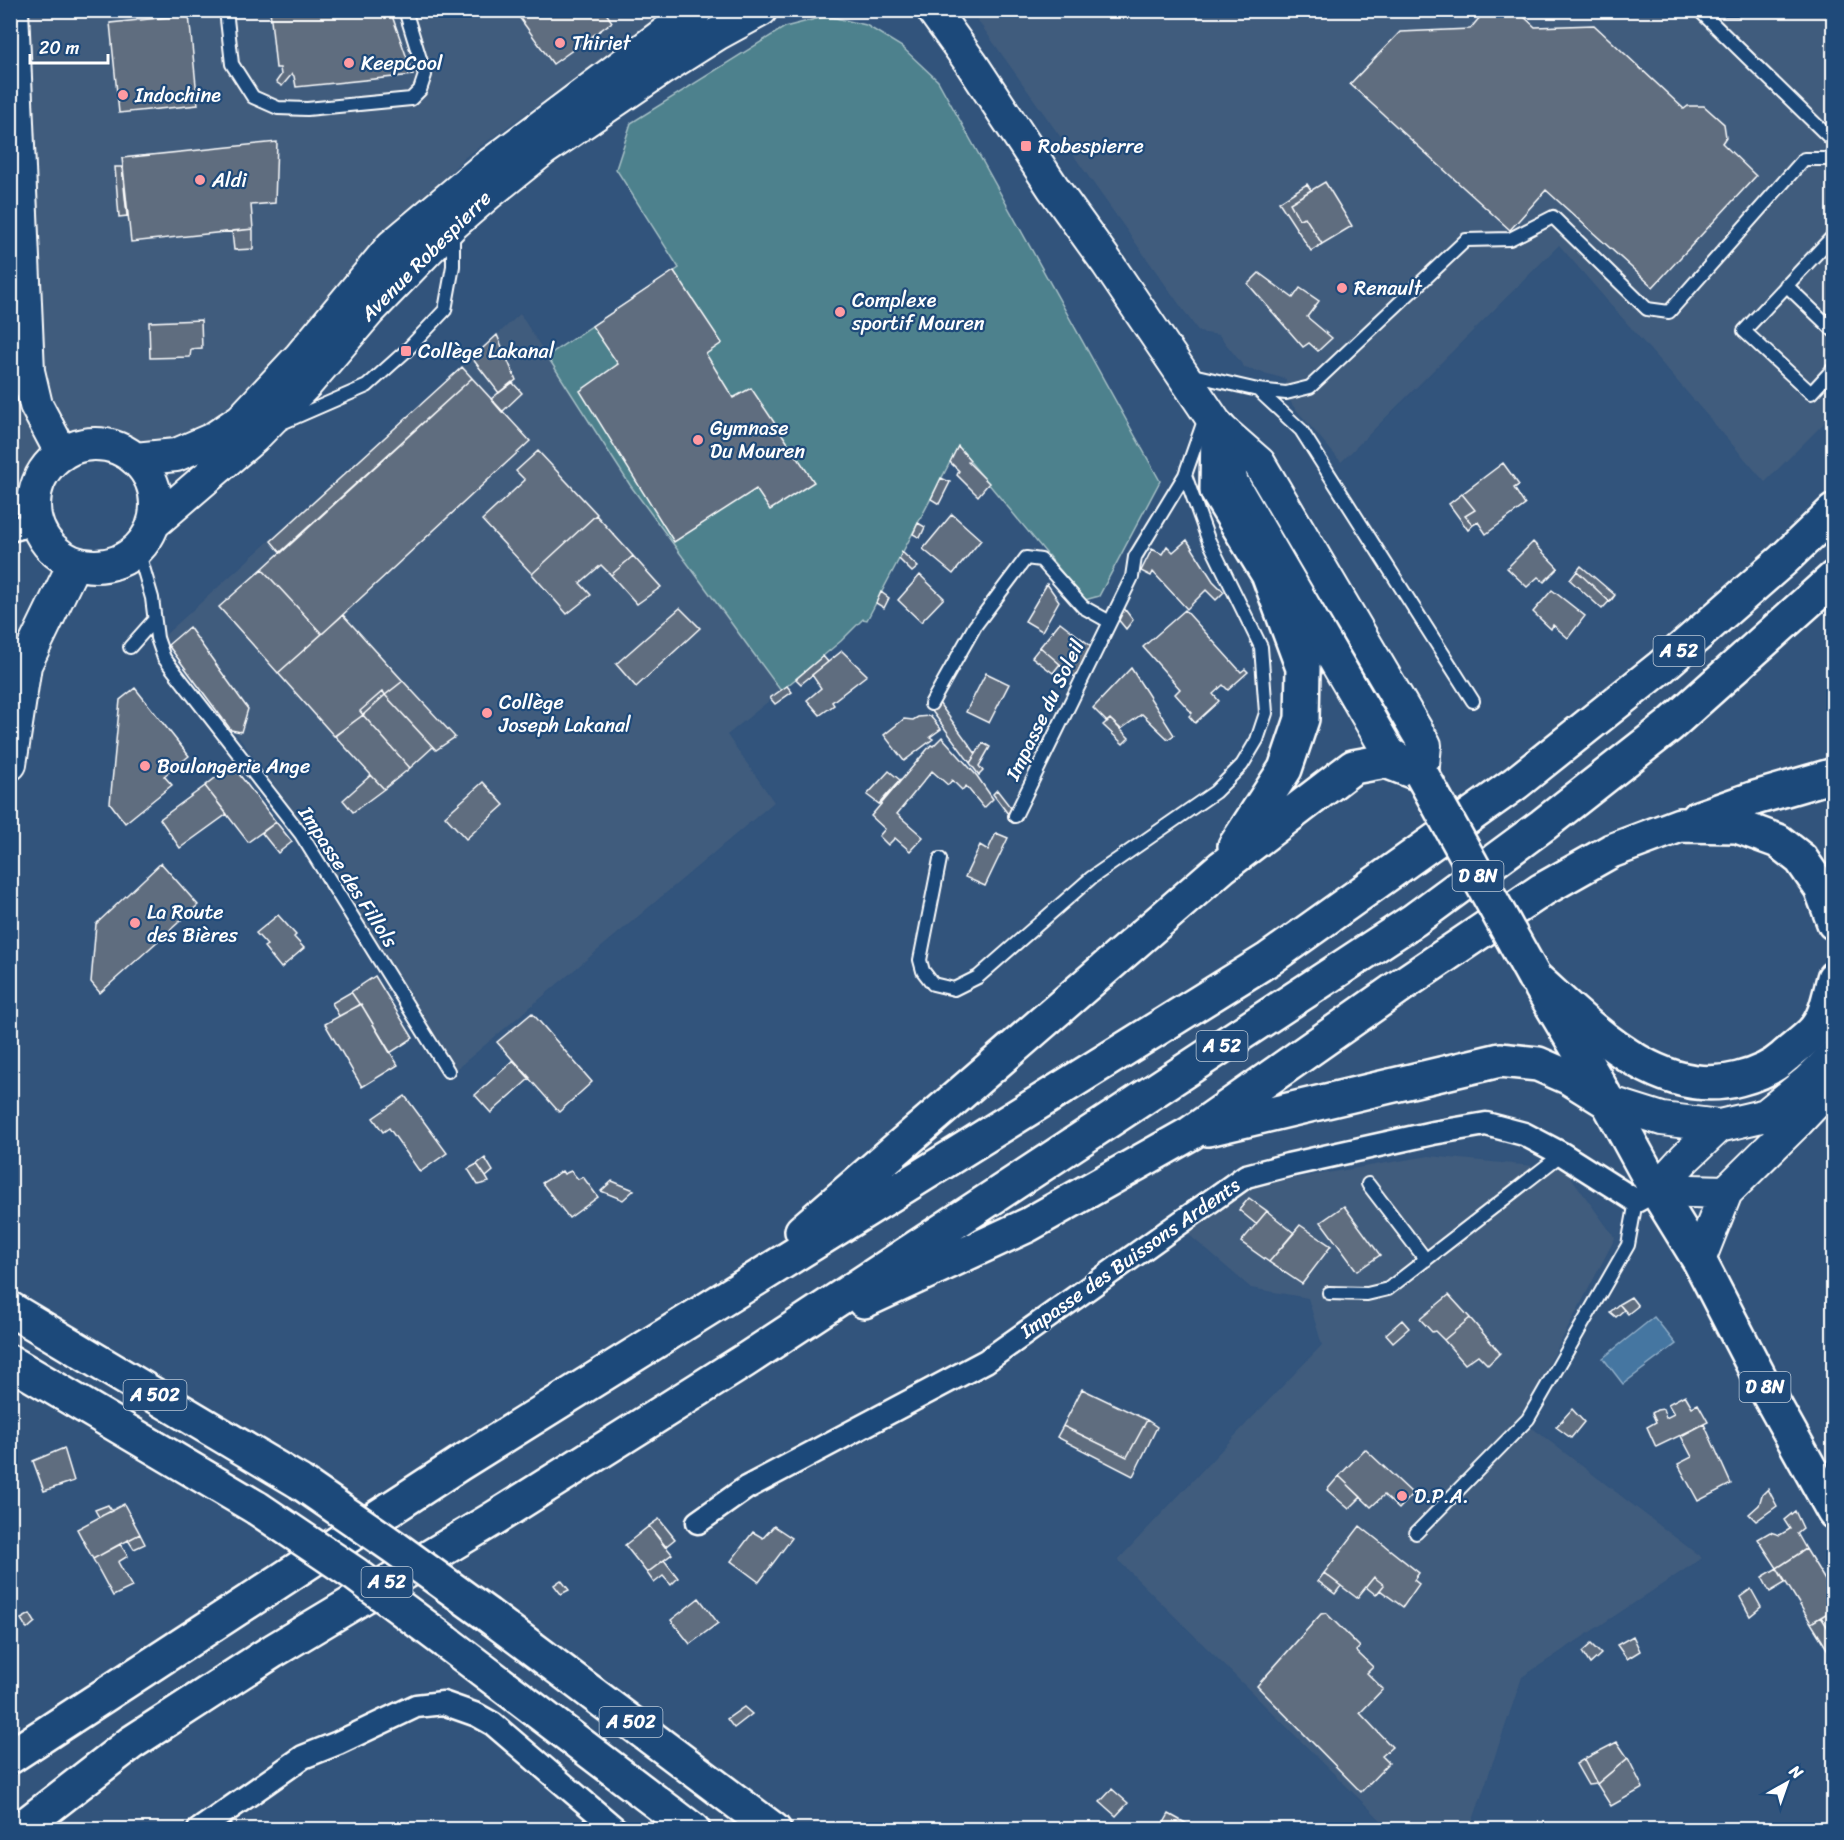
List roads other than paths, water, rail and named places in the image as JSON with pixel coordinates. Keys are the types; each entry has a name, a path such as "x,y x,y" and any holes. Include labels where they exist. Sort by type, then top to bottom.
{"main road":[{"path":"12,10 28,371 36,405 62,454"},
{"name":"Avenue Robespierre","path":"135,459 176,455 213,439 241,420 300,357 392,246 480,172 696,10"},
{"name":"Avenue Robespierre","path":"154,522 254,436 307,383 368,312 453,225 489,193 544,149 660,70 717,34 761,10"},
{"name":"D 8N","path":"933,10 1213,419 1232,483 1389,753 1422,775 1534,976 1608,1102 1646,1196 1699,1260 1759,1375 1831,1501"},
{"path":"1213,419 1217,491 1268,574 1303,668 1302,719 1285,769 1222,867"},
{"path":"92,444 107,445 122,450 135,459 147,472 154,488 157,505 148,537 138,550 119,562 96,567 74,564 57,554 44,540 23,526 33,507 40,477 62,454 76,447 92,444"},
{"name":"A 52","path":"10,1757 459,1464 1239,978 1288,945 1516,783 1661,667 1783,560 1833,511"},
{"path":"10,764 25,665 74,564"},
{"name":"A 52","path":"19,1830 131,1743 273,1651 493,1519 763,1348 1414,920 1543,825 1669,726 1833,578"},
{"path":"723,1300 1222,867 1353,767 1386,761 1422,775"},
{"path":"763,1348 1028,1225 1191,1133 1403,984 1542,890 1611,851 1755,798 1833,775"},
{"path":"1680,825 1737,826 1778,841 1801,860 1821,888 1833,923"},
{"path":"1534,976 1602,1037 1656,1072 1698,1083 1726,1083 1752,1076 1775,1065 1814,1032 1827,1009 1833,978"},
{"path":"1191,1133 1500,1060 1538,1064 1568,1077 1608,1102 1662,1119 1719,1126 1766,1115 1807,1082 1833,1056"},
{"path":"1699,1260 1726,1192 1833,1083"},
{"path":"1646,1196 1719,1126"},
{"path":"1646,1196 1726,1192"},
{"name":"A 502","path":"10,1309 300,1482 489,1615 774,1830"},
{"name":"A 502","path":"10,1362 257,1508 355,1574 693,1830"}],"street":[{"name":"Impasse des Buissons Ardents","path":"698,1522 746,1488 986,1360 1246,1176 1422,1135 1485,1124 1524,1134 1646,1196"},
{"path":"200,1830 303,1757 339,1743 416,1706 443,1703 477,1715 493,1724 617,1830"}],"lane":[{"path":"226,10 232,64 253,97 278,108 306,109 411,99 420,90 425,75 405,10"},
{"path":"1699,10 1833,142"},
{"path":"1183,373 1258,390 1286,393 1310,387 1466,240 1510,239 1552,217 1647,309 1670,312 1804,159 1833,159"},
{"path":"254,436 367,386 406,351 445,310 453,266 453,225"},
{"path":"1831,243 1786,285 1744,331 1811,393 1833,368"},
{"path":"1786,285 1833,331"},
{"path":"1258,390 1301,430 1473,701"},
{"name":"Impasse du Soleil","path":"1015,816 1132,577 1135,557 1185,475 1213,419"},
{"path":"940,859 920,960 923,971 933,984 954,988 978,977 1091,878 1215,792 1242,765 1257,740 1266,713 1261,647 1208,538 1185,475"},
{"name":"Impasse des Fillols","path":"138,550 152,598 156,638 164,658 301,834 448,1071"},
{"path":"931,704 975,627 1026,558 1041,560 1083,607 1110,622"},
{"path":"130,647 154,620"},
{"path":"1329,1293 1367,1294 1388,1289 1562,1154"},
{"path":"1368,1184 1426,1260"},
{"path":"1416,1533 1528,1419 1628,1245 1646,1196"}],"place":[{"name":"Thiriet","path":"560,43"},
{"name":"KeepCool","path":"349,63"},
{"name":"Indochine","path":"123,95"},
{"name":"Robespierre","path":"1026,146"},
{"name":"Aldi","path":"200,180"},
{"name":"Renault","path":"1342,288"},
{"name":"Complexe sportif Mouren","path":"840,312"},
{"name":"Collège Lakanal","path":"406,351"},
{"name":"Gymnase Du Mouren","path":"698,440"},
{"name":"Collège Joseph Lakanal","path":"487,713"},
{"name":"Boulangerie Ange","path":"145,766"},
{"name":"La Route des Bières","path":"135,923"},
{"name":"D.P.A.","path":"1402,1496"}]}
